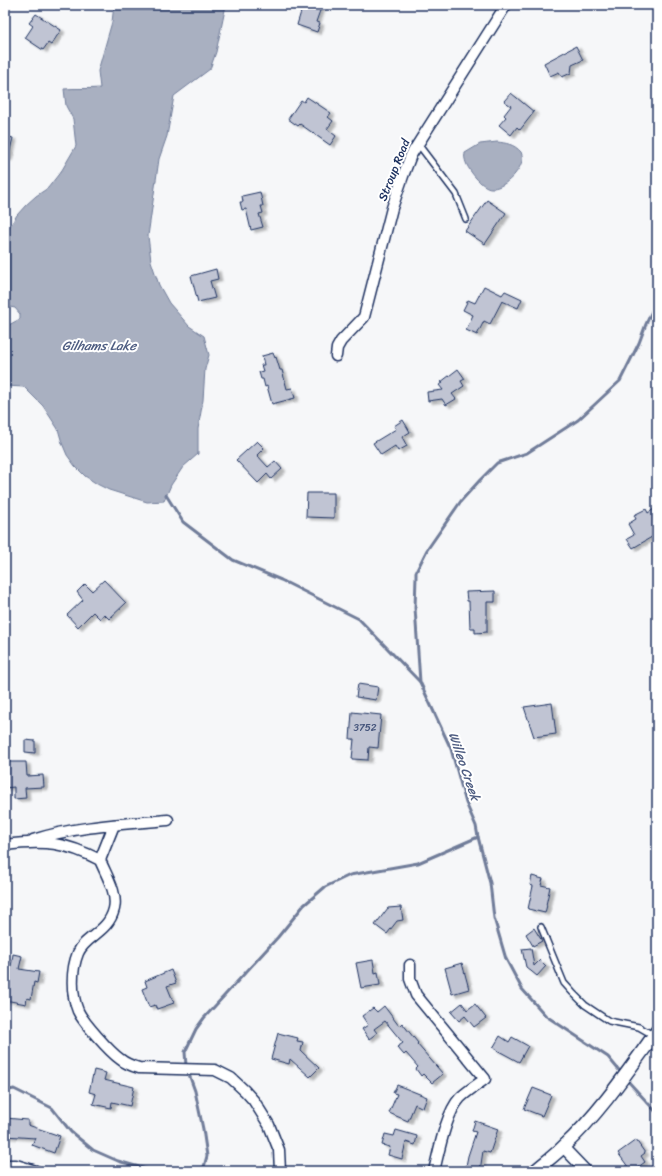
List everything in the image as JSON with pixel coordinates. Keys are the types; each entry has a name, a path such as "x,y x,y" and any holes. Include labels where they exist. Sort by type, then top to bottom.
{"street":[{"name":"Stroup Road","path":"336,356 337,348 341,341 364,317 392,208 403,176 418,144 506,5"},
{"path":"5,845 24,842 48,835 114,825 168,820"},
{"path":"100,860 114,825"},
{"path":"24,842 44,842 64,846 87,853 100,860 114,895 114,908 108,922 104,928 78,952 75,963 74,972 76,1004 84,1020 118,1059 128,1064 139,1068 196,1068 215,1070 223,1073 241,1087 254,1101 269,1125 276,1139 279,1150 280,1171"},
{"path":"410,965 410,979 416,995 485,1079 460,1098 453,1107 448,1119 434,1171"},
{"path":"535,1171 563,1147 609,1096 655,1034"},
{"path":"563,1147 586,1171"},
{"path":"5,1165 16,1165 36,1171"}],"lane":[{"path":"418,144 456,194 466,219"},
{"path":"541,927 564,983 577,997 609,1021 639,1027 655,1034"}],"water":[{"name":"Gilhams Lake","path":"114,5 226,5 216,52 210,69 174,96 167,136 159,159 148,236 151,261 159,285 169,303 189,326 204,336 209,355 205,369 203,400 198,429 198,454 183,467 171,485 164,501 147,502 109,490 85,476 67,455 58,429 43,406 24,387 5,386 5,327 20,319 20,314 15,308 5,306 5,234 17,215 26,205 48,188 62,170 76,146 73,119 66,106 64,89 100,88 98,71 112,22"},
{"path":"497,142 507,143 516,147 521,152 522,160 518,170 510,179 496,188 491,188 483,185 471,172 466,163 465,153 480,144"}],"building":[{"path":"303,5 322,5 316,22 320,23 317,32 297,25"},
{"path":"36,14 61,30 51,45 48,43 43,50 25,38 33,26 29,23"},
{"path":"576,46 583,60 572,65 571,73 562,77 559,72 550,76 544,63"},
{"path":"511,93 534,112 520,130 517,127 511,135 499,125 506,117 504,115 511,106 504,101"},
{"path":"307,97 331,113 328,117 333,121 327,129 336,136 330,145 300,124 298,126 288,119 301,100 304,102"},
{"path":"5,136 13,138 8,158 5,158"},
{"path":"260,192 263,213 259,214 263,227 251,230 246,209 242,210 240,202 243,202 242,196"},
{"path":"487,200 506,213 485,244 465,231"},
{"path":"216,269 218,279 210,281 215,298 198,302 191,276"},
{"path":"484,286 502,295 505,291 522,299 518,308 502,301 490,324 484,321 477,335 466,330 473,315 463,310 468,300 475,303"},
{"path":"273,353 275,358 276,357 280,370 282,370 287,389 292,388 295,398 272,404 267,386 265,387 259,372 263,371 261,365 264,365 262,356"},
{"path":"458,369 465,379 461,381 464,386 452,394 456,399 446,405 442,399 428,401 427,392 443,390 439,385 443,383 441,382"},
{"path":"403,420 410,432 402,437 407,446 398,451 395,446 381,455 373,443 396,429 394,426"},
{"path":"257,441 264,448 257,455 268,467 275,461 282,469 271,479 267,474 258,483 236,460"},
{"path":"307,493 334,493 334,518 306,517"},
{"path":"657,507 657,534 633,548 627,539 634,535 628,524 636,519 634,515 646,509 648,513"},
{"path":"104,580 126,603 109,619 104,614 100,619 93,612 78,627 67,615 83,600 77,592 85,584 92,591"},
{"path":"495,591 495,602 487,602 487,632 475,633 475,628 470,628 469,601 467,601 466,592"},
{"path":"358,684 378,687 376,700 356,697"},
{"path":"552,703 556,734 534,737 524,707"},
{"path":"352,712 381,715 378,748 369,747 368,760 352,759 354,739 350,739"},
{"path":"25,740 35,741 35,753 25,752"},
{"path":"5,762 26,762 27,776 43,775 44,787 25,788 26,798 14,799 14,787 5,788"},
{"path":"532,876 543,879 541,885 550,887 545,913 528,909 533,886 530,885"},
{"path":"401,907 403,920 397,921 387,934 375,925 388,908"},
{"path":"534,928 542,941 533,946 526,934"},
{"path":"531,948 534,966 540,960 546,966 537,976 526,967 522,949"},
{"path":"13,954 22,956 19,969 39,972 37,983 34,982 31,999 27,998 26,1004 5,1000 8,983 5,983 6,966 11,967"},
{"path":"373,960 375,973 378,972 380,985 361,988 356,963"},
{"path":"462,963 469,989 452,994 445,968"},
{"path":"171,970 176,983 167,986 174,1003 157,1009 155,1005 149,1007 142,989 147,987 145,981"},
{"path":"462,1003 467,1010 475,1004 486,1018 474,1027 465,1016 459,1021 451,1012"},
{"path":"384,1006 399,1026 402,1023 418,1043 417,1044 443,1074 432,1083 423,1074 421,1076 416,1069 418,1067 406,1053 404,1055 397,1047 403,1043 385,1021 374,1029 377,1033 369,1039 362,1029 368,1025 362,1016 373,1008 377,1012"},
{"path":"278,1033 298,1038 297,1041 303,1042 301,1051 319,1068 310,1077 290,1059 289,1064 271,1059"},
{"path":"500,1036 509,1042 512,1037 528,1046 519,1062 493,1048"},
{"path":"94,1070 106,1073 104,1080 134,1087 130,1106 112,1102 111,1108 93,1104 96,1094 89,1092"},
{"path":"397,1085 427,1097 423,1108 415,1104 408,1121 389,1113 397,1094 393,1093"},
{"path":"533,1088 551,1095 542,1116 524,1109"},
{"path":"5,1118 28,1120 28,1125 60,1136 54,1153 32,1145 35,1138 5,1136"},
{"path":"475,1121 498,1129 490,1153 483,1151 480,1171 465,1171 476,1132 472,1131"},
{"path":"396,1130 417,1136 415,1145 406,1142 402,1159 388,1155 390,1147 382,1145 385,1134 394,1136"},
{"path":"636,1140 645,1153 641,1156 645,1162 631,1171 618,1153"}],"waterway":[{"path":"420,682 415,608 416,572 427,550 461,501 497,463 527,453 578,420 620,381 639,343 657,300"},
{"name":"Willeo Creek","path":"166,495 183,522 233,560 281,580 359,619 420,682 451,749 466,803 476,826 490,883 494,918 506,959 522,989 546,1016 608,1057 623,1075"},
{"path":"198,1171 204,1167 207,1156 195,1091 186,1066 185,1052 196,1029 204,1018 278,937 304,905 325,887 350,875 418,863 478,837"},
{"name":"Willeo Creek","path":"626,1079 657,1113"},
{"path":"5,1091 14,1089 52,1108 71,1132 93,1150 118,1161 153,1171"}]}
